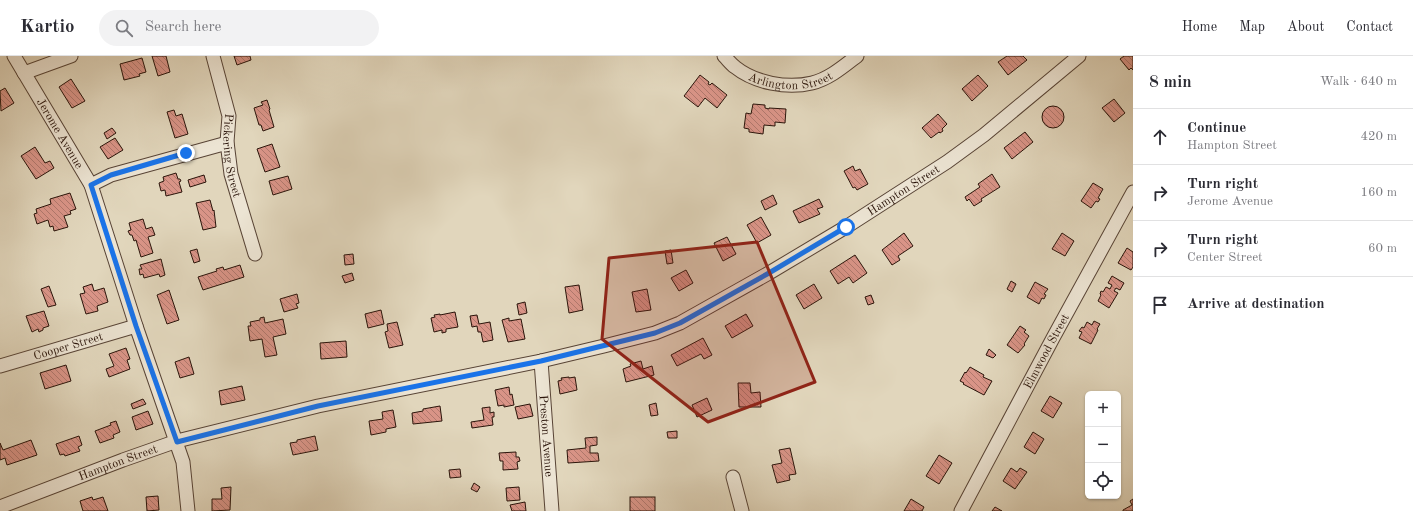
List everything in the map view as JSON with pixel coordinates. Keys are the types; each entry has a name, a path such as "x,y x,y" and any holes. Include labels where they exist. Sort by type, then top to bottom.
{"street":[{"name":"Jerome Avenue","path":"14,56 91,185 136,326 183,462 188,511"},
{"path":"24,74 71,56"},
{"name":"Pickering Street","path":"213,56 229,116 227,142 231,174 255,254"},
{"name":"Arlington Street","path":"724,56 736,67 751,76 760,80 785,84 812,83 828,76 857,56"},
{"name":"Hampton Street","path":"0,507 117,462 177,442 318,406 541,361 655,333 680,323 712,306 846,227 947,162 984,135 1079,56"},
{"path":"91,185 111,175 227,142"},
{"name":"Elmwood Street","path":"961,511 1133,192"},
{"name":"Cooper Street","path":"0,366 136,326"},
{"name":"Preston Avenue","path":"541,361 552,511"},
{"path":"733,477 742,511"}],"highlighted area":[{"path":"757,242 815,382 708,422 602,339 609,258"}],"building":[{"path":"152,56 166,56 170,72 158,76"},
{"path":"234,56 250,56 251,60 237,65"},
{"path":"1007,56 1023,56 1027,60 1008,75 998,62"},
{"path":"1124,56 1133,56 1133,70 1131,68 1129,70 1120,59"},
{"path":"142,58 146,72 139,74 140,76 124,80 120,64"},
{"path":"700,75 709,82 708,84 710,85 712,83 727,95 717,108 705,98 698,107 684,96"},
{"path":"978,75 988,86 972,101 962,89"},
{"path":"71,79 85,101 72,108 59,87"},
{"path":"5,88 14,103 1,111 0,91"},
{"path":"1114,99 1125,113 1114,122 1102,108"},
{"path":"267,100 274,127 263,131 261,125 259,125 254,108 263,105 261,102"},
{"path":"753,104 765,105 765,108 769,109 786,109 785,123 775,122 775,126 764,125 763,134 749,132 749,129 744,128 746,113 751,114"},
{"path":"1053,106 1061,109 1064,117 1061,125 1053,128 1045,125 1042,117 1045,109"},
{"path":"174,110 176,116 182,114 188,134 175,138 167,112"},
{"path":"938,114 947,124 942,129 943,131 931,138 922,128"},
{"path":"112,128 116,133 107,139 104,133"},
{"path":"1025,132 1033,142 1012,159 1004,148"},
{"path":"115,138 123,150 108,159 100,147"},
{"path":"272,144 280,167 265,172 257,149"},
{"path":"35,147 45,163 50,161 54,168 36,179 21,156"},
{"path":"853,166 855,171 860,169 868,184 857,190 855,187 853,188 844,171"},
{"path":"176,173 178,179 181,181 179,182 182,192 166,196 165,190 161,191 159,183 164,181 163,177"},
{"path":"992,174 1000,187 981,199 982,201 974,206 969,199 967,201 965,197 980,187 978,184"},
{"path":"204,175 206,182 190,187 188,180"},
{"path":"288,176 292,189 273,195 269,181"},
{"path":"1093,183 1103,189 1098,198 1100,199 1098,202 1096,201 1091,208 1081,201"},
{"path":"70,193 76,209 70,211 71,214 64,216 68,227 54,231 53,226 50,227 48,220 37,224 34,214 37,213 36,209 51,204 50,199"},
{"path":"773,195 777,204 765,210 761,201"},
{"path":"819,199 823,207 817,209 820,214 799,223 793,211"},
{"path":"210,200 213,211 214,210 216,227 203,230 196,203"},
{"path":"761,217 771,235 757,243 747,225"},
{"path":"143,219 146,229 152,227 155,235 148,237 153,253 141,257 136,240 134,241 132,235 130,235 128,231 131,230 129,223"},
{"path":"904,233 913,246 898,256 900,260 892,265 882,250"},
{"path":"1062,233 1074,241 1065,256 1052,249"},
{"path":"727,237 736,254 723,261 714,243"},
{"path":"1127,248 1133,252 1133,267 1131,270 1118,263"},
{"path":"197,249 200,261 194,263 190,251"},
{"path":"671,250 673,263 667,264 665,251"},
{"path":"353,254 354,264 345,265 344,255"},
{"path":"855,255 867,273 853,283 849,277 838,284 830,271"},
{"path":"161,259 165,275 160,277 159,274 144,278 143,274 140,275 139,269 142,269 140,265"},
{"path":"240,265 244,277 203,290 198,277 217,271 216,269 223,267 224,270"},
{"path":"686,270 693,283 679,291 671,278"},
{"path":"352,273 354,280 345,283 342,276"},
{"path":"1112,276 1124,283 1120,290 1116,288 1114,291 1118,293 1109,308 1098,301 1101,291 1103,292 1106,287 1110,289 1112,285 1108,283"},
{"path":"1011,281 1016,284 1012,292 1007,289"},
{"path":"1035,282 1048,289 1044,294 1046,295 1044,299 1042,298 1039,304 1027,297"},
{"path":"92,284 94,291 104,288 108,302 97,306 98,311 86,314 80,294 85,293 83,287"},
{"path":"814,284 822,298 804,309 796,295"},
{"path":"579,285 583,310 569,313 565,287"},
{"path":"49,286 56,305 48,307 41,289"},
{"path":"647,289 651,310 636,312 632,292"},
{"path":"169,290 179,320 167,324 157,295"},
{"path":"297,294 299,303 296,304 298,308 284,312 280,299"},
{"path":"871,295 874,303 868,305 865,297"},
{"path":"525,302 527,313 519,315 517,304"},
{"path":"381,310 384,324 368,328 365,314"},
{"path":"44,311 49,326 43,328 43,330 39,332 38,329 32,332 26,316"},
{"path":"455,312 458,327 446,329 446,332 442,333 442,330 434,332 431,318 435,317 434,315"},
{"path":"746,314 753,326 732,338 725,326"},
{"path":"477,315 479,324 490,322 493,340 483,342 481,332 478,332 477,326 472,327 470,316"},
{"path":"264,317 265,323 283,319 286,334 273,337 277,355 265,357 262,339 250,341 248,326 251,326 250,322 260,320 260,318"},
{"path":"509,318 509,321 521,319 525,339 508,342 502,320"},
{"path":"1094,321 1100,324 1091,344 1079,338 1082,332 1079,331 1082,327 1084,328 1087,322 1092,325"},
{"path":"397,322 403,345 389,348 385,332 388,331 387,324"},
{"path":"1020,326 1026,330 1024,332 1029,336 1024,344 1025,345 1018,353 1007,345"},
{"path":"703,338 712,355 704,359 701,354 677,366 671,355"},
{"path":"346,341 347,357 321,359 320,343"},
{"path":"126,348 130,359 127,360 130,369 109,377 106,369 114,366 109,354"},
{"path":"989,349 996,355 993,358 986,355"},
{"path":"189,357 194,374 180,378 175,362"},
{"path":"641,361 643,369 652,366 654,375 626,382 623,369 631,366 630,364"},
{"path":"66,365 71,381 45,389 40,373"},
{"path":"970,367 984,375 983,377 992,381 984,395 960,381"},
{"path":"575,377 577,390 560,394 558,381 562,380 561,378"},
{"path":"738,383 750,383 751,393 760,392 761,407 739,407"},
{"path":"242,386 245,400 221,405 219,391"},
{"path":"509,387 514,405 504,407 504,405 498,406 495,390"},
{"path":"1050,396 1062,403 1053,418 1041,411"},
{"path":"707,398 712,410 697,417 692,405"},
{"path":"143,399 146,404 133,409 131,404"},
{"path":"656,403 658,415 651,416 649,405"},
{"path":"530,404 533,416 518,419 515,407"},
{"path":"440,406 442,421 413,424 412,413 423,411 423,409"},
{"path":"490,407 490,413 494,412 494,417 492,417 493,425 472,428 471,422 484,420 482,408"},
{"path":"393,410 396,427 386,429 386,432 371,435 369,421 383,419 382,412"},
{"path":"148,411 153,424 136,430 132,417"},
{"path":"116,421 120,432 113,435 114,438 100,443 95,431 111,425 110,423"},
{"path":"677,431 677,438 668,438 667,432"},
{"path":"1033,432 1044,439 1035,454 1024,447"},
{"path":"79,436 82,445 78,447 80,451 65,456 64,454 60,455 56,444"},
{"path":"315,436 318,450 293,455 290,443"},
{"path":"597,437 597,445 590,446 590,453 598,453 599,461 568,463 567,450 586,448 585,438"},
{"path":"31,440 37,455 7,465 5,458 0,460 0,443 3,450"},
{"path":"790,448 796,474 789,475 790,480 777,483 772,465 782,463 779,450"},
{"path":"516,452 516,457 519,457 520,461 517,462 518,469 503,470 503,461 500,461 499,453"},
{"path":"939,455 952,463 939,484 926,476"},
{"path":"1011,468 1017,472 1020,468 1027,472 1015,489 1003,481"},
{"path":"460,469 461,477 450,478 449,470"},
{"path":"474,483 480,487 477,492 471,489"},
{"path":"231,487 230,510 212,511 212,499 222,499 221,488"},
{"path":"519,487 520,500 507,501 506,488"},
{"path":"158,496 159,510 147,511 146,497"},
{"path":"92,497 93,500 103,497 108,511 83,511 80,501"},
{"path":"630,497 655,497 655,511 630,511"},
{"path":"911,499 924,507 922,511 904,511"},
{"path":"1133,499 1133,511 1123,511 1132,505 1130,501"},
{"path":"525,502 526,511 512,511 510,505"},
{"path":"995,507 1002,511 992,511"}],"route":[{"path":"186,153 111,175 91,185 100,209 102,220 136,326 177,442 318,406 541,361 655,333 680,323 769,273 846,227"}]}
